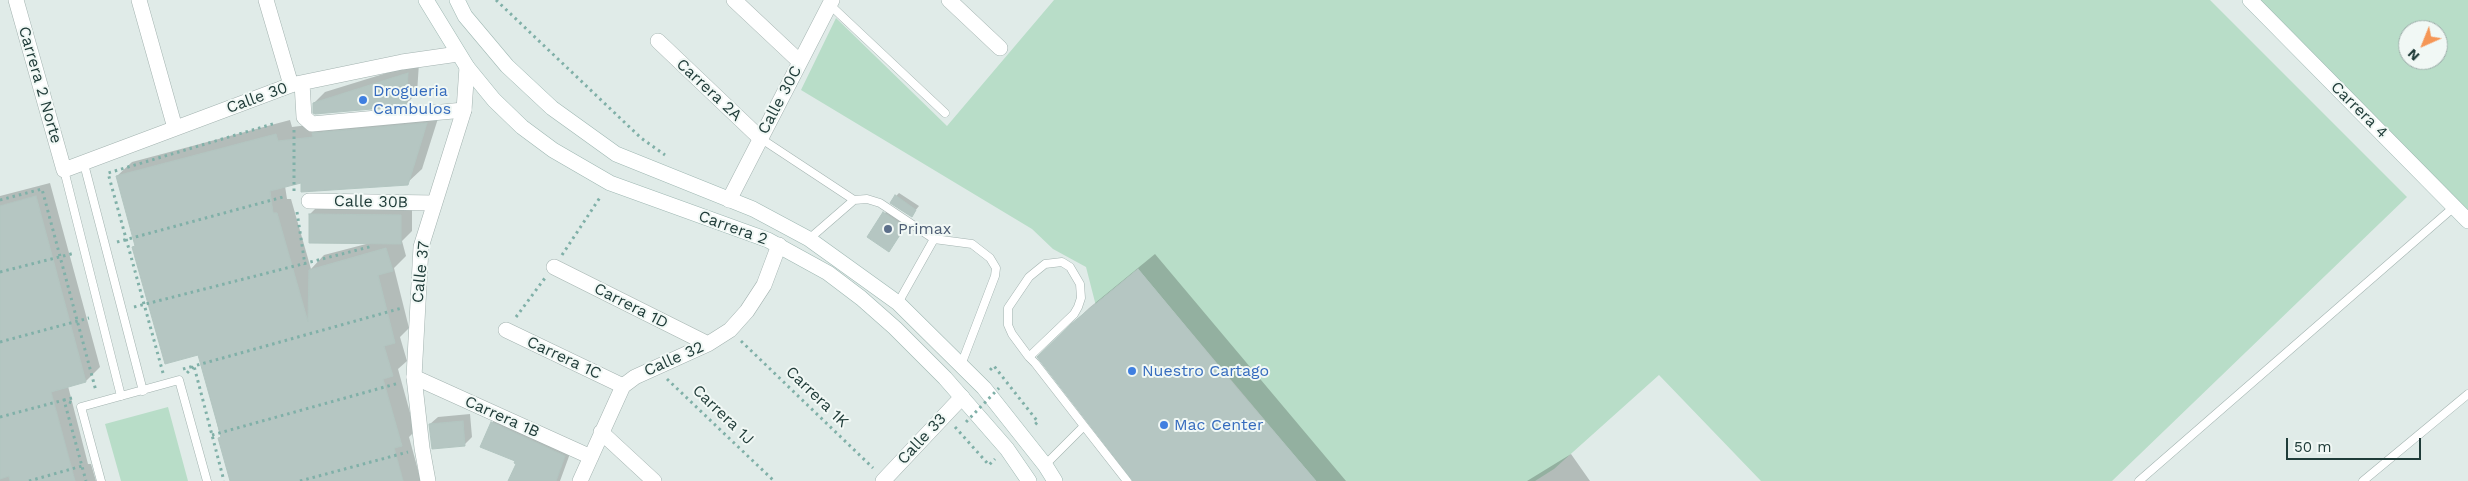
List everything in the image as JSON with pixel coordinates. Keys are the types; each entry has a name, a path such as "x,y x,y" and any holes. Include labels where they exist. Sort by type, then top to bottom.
{"street":[{"name":"Carrera 2 Norte","path":"16,0 64,170"},
{"path":"139,0 175,128"},
{"path":"266,0 296,84 304,116 312,124 464,110"},
{"name":"Carrera 2","path":"426,0 467,67 494,100 522,127 580,167 642,196 779,245 828,273 861,298 895,328 962,397 1007,450 1029,481"},
{"name":"Carrera 2","path":"457,0 465,16 507,66 552,108 616,154 753,209 809,239 898,303 984,388 1045,465 1055,481"},
{"path":"734,0 800,62"},
{"path":"949,0 1000,48"},
{"name":"Carrera 4","path":"2250,0 2468,221"},
{"name":"Calle 30C","path":"728,200 831,2"},
{"name":"Carrera 2A","path":"658,41 760,138"},
{"name":"Calle 30","path":"64,170 296,84 402,62 458,54"},
{"name":"Calle 37","path":"428,481 422,448 414,377 421,247 464,110 467,67"},
{"name":"Calle 30B","path":"300,202 434,203"},
{"name":"Calle 32","path":"623,386 635,377 708,344 730,330 746,312 764,285 779,245"},
{"name":"Carrera 1D","path":"554,267 708,344"},
{"name":"Carrera 1C","path":"506,330 623,386"},
{"name":"Carrera 1B","path":"414,377 591,457"},
{"path":"580,481 600,432 623,386"},
{"name":"Calle 33","path":"884,480 962,397"},
{"path":"600,432 654,481"}],"lane":[{"path":"831,2 945,113"},
{"path":"760,138 854,200"},
{"path":"84,164 143,390"},
{"path":"64,170 121,396"},
{"path":"809,239 854,200 867,199 880,203 934,239 972,244 990,258 996,268 995,276 961,365"},
{"path":"2139,481 2454,207"},
{"path":"898,303 934,239"},
{"path":"1029,357 1074,314 1078,307 1081,298 1080,284 1070,267 1062,262 1044,264 1037,268 1029,277 1008,308 1007,317 1012,334 1029,357 1127,481"},
{"path":"101,481 81,407 179,380 207,481"},
{"path":"2363,481 2468,394"},
{"path":"1045,465 1084,426"}],"path":[{"path":"496,0 641,138 670,159"},
{"path":"171,372 163,374 108,173 276,123"},
{"path":"294,124 305,265"},
{"path":"0,200 42,189 96,391 88,393"},
{"path":"105,245 283,196"},
{"path":"122,310 305,265 373,246"},
{"path":"0,272 84,251"},
{"path":"178,370 403,307"},
{"path":"0,342 100,315"},
{"name":"Carrera 1K","path":"730,330 884,480"},
{"path":"179,380 194,366"},
{"path":"194,366 224,481"},
{"name":"Carrera 1J","path":"655,368 774,481"},
{"path":"196,439 399,383"},
{"path":"962,418 966,422 999,388"},
{"path":"0,416 80,396"},
{"path":"64,400 81,407"},
{"path":"64,400 86,481"},
{"path":"951,422 989,465 1007,450"},
{"path":"300,481 409,452"},
{"path":"29,481 96,462"}],"green space":[{"path":"1054,0 2210,0 2407,197 2112,481 1761,481 1659,375 1554,469 1535,481 1316,481 1138,269 1096,306 1086,267 1053,249 1032,229 801,90 836,18 947,126"},
{"path":"2250,0 2468,0 2468,220"},
{"path":"168,407 188,481 121,481 105,424"}],"building":[{"path":"408,73 406,106 313,113 313,103"},
{"path":"427,123 408,185 301,192 301,183 270,191 273,213 277,213 308,322 309,270 386,248 393,271 378,275 395,343 384,346 393,376 383,379 402,446 394,448 403,481 230,481 218,438 221,437 198,355 165,364 132,247 135,246 116,176 276,134 278,141 313,137 312,133"},
{"path":"895,195 916,210 912,217 890,203"},
{"path":"36,196 86,382 51,392 75,481 10,481 9,476 0,479 0,206"},
{"path":"883,212 905,227 889,252 867,237"},
{"path":"309,214 401,215 401,244 309,243"},
{"name":"Nuestro Cartago","path":"1138,269 1316,481 1133,481 1037,357 1071,324"},
{"path":"463,421 465,446 432,449 429,424"},
{"path":"491,422 565,456 556,481 508,481 516,464 514,463 515,461 480,447"}],"place":[{"name":"Drogueria Cambulos","path":"363,100"},
{"name":"Primax","path":"888,229"},
{"name":"Nuestro Cartago","path":"1132,371"},
{"name":"Mac Center","path":"1164,425"}]}
